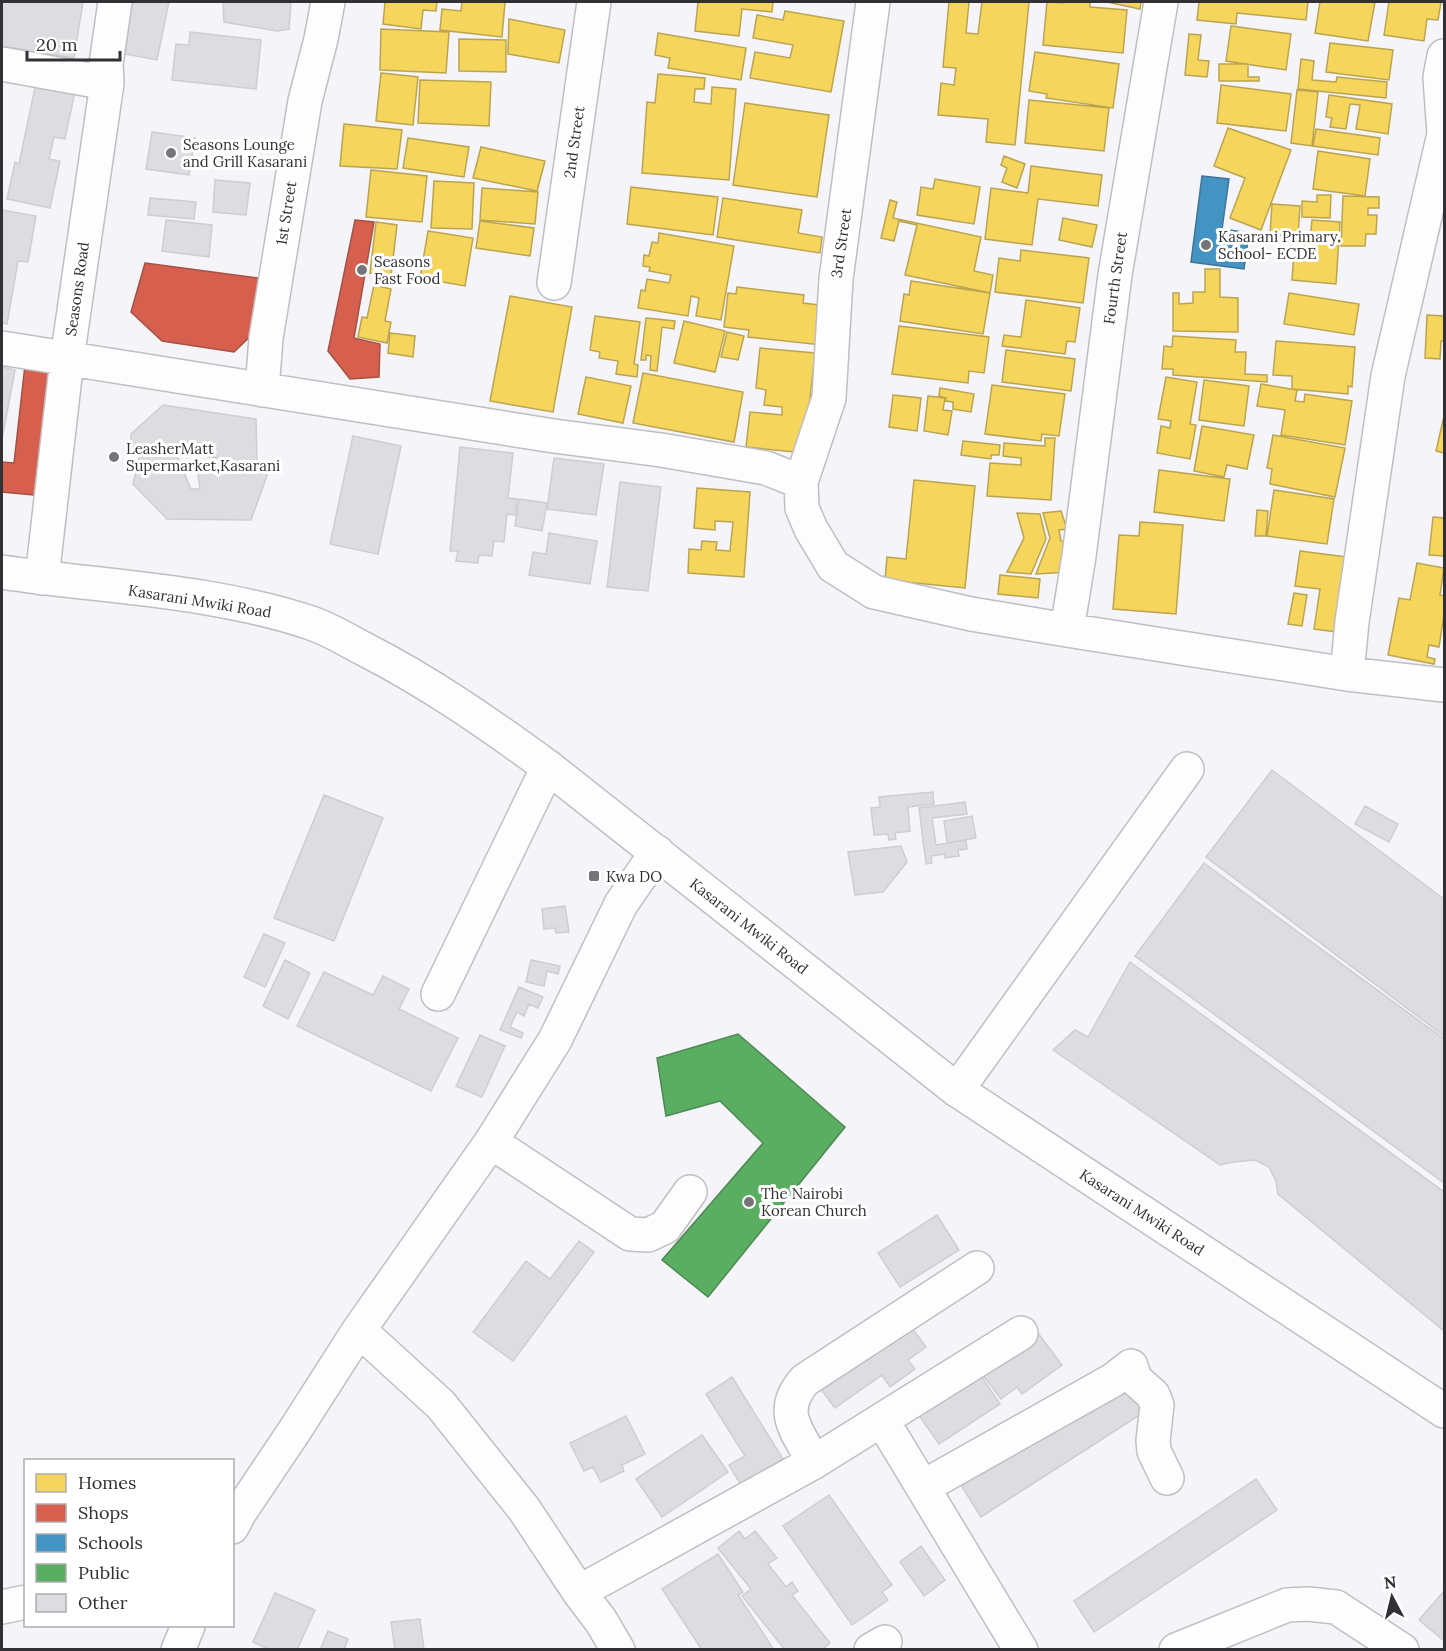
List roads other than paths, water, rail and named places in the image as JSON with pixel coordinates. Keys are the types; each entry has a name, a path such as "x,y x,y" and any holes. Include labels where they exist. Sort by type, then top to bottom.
{"street":[{"name":"Seasons Road","path":"42,578 67,359 107,83 106,64 115,2"},
{"name":"1st Street","path":"262,390 266,338 304,101 321,39 328,2"},
{"name":"2nd Street","path":"554,283 594,2"},
{"name":"3rd Street","path":"801,482 828,398 836,279 873,2"},
{"name":"Fourth Street","path":"1067,630 1079,556 1115,274 1161,2"},
{"path":"1347,674 1352,622 1388,376 1444,134 1440,77 1444,56"},
{"path":"2,64 107,83"},
{"path":"2,348 766,468 801,482 802,508 811,529 833,566 874,592 970,614 1067,630 1347,674 1444,685"},
{"name":"Kasarani Mwiki Road","path":"2,572 192,596 251,606 312,623 392,663 460,705 548,767 957,1090 1444,1411"},
{"path":"438,994 548,767"},
{"path":"957,1090 1187,769"},
{"path":"234,1523 359,1330 491,1142 555,1041 621,904 657,852"},
{"path":"491,1142 630,1234 648,1235 665,1227 690,1191"},
{"path":"814,1462 792,1424 791,1408 794,1393 805,1380 977,1269"},
{"path":"359,1330 441,1405 524,1509 579,1592 602,1621 618,1650"},
{"path":"579,1592 814,1462 1021,1333"},
{"path":"922,1487 1113,1380 1131,1366 1134,1379 1153,1395 1156,1405 1154,1451 1167,1478"},
{"path":"882,1420 1021,1650"},
{"path":"2,1607 24,1602"},
{"path":"1176,1650 1287,1605 1308,1604 1336,1608 1401,1650"},
{"path":"178,1650 188,1627"}],"place":[{"name":"Seasons Lounge and Grill Kasarani","path":"171,153"},
{"name":"Kasarani Primary. School- ECDE","path":"1206,245"},
{"name":"Seasons Fast Food","path":"362,270"},
{"name":"LeasherMatt Supermarket,Kasarani","path":"114,457"},
{"name":"Kwa DO","path":"594,876"},
{"name":"The Nairobi Korean Church","path":"749,1202"}]}
